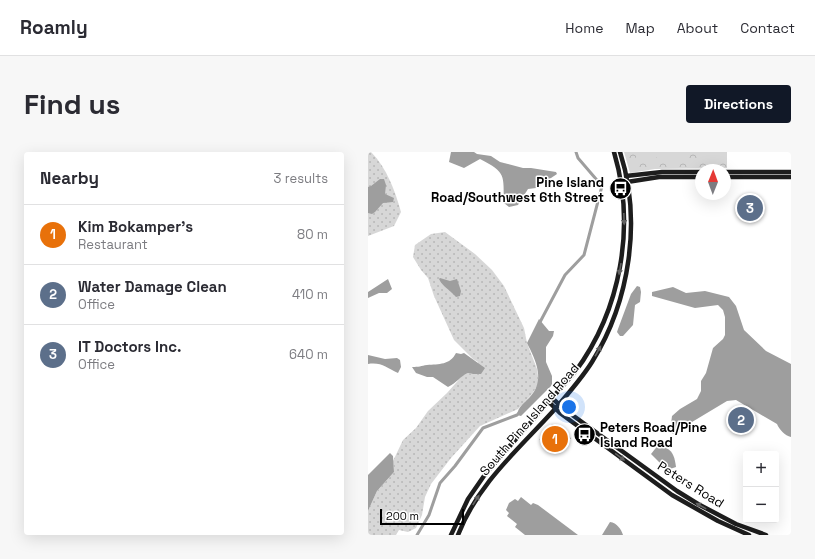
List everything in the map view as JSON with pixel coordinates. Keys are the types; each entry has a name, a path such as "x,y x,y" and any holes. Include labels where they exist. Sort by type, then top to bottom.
{"main road":[{"name":"South Pine Island Road","path":"451,535 468,499 486,473 585,359 604,323 611,306 616,286 624,232 621,182 614,152"},
{"name":"South Pine Island Road","path":"458,535 474,503 492,476 557,407 592,362 605,339 618,308 627,267 631,233 631,217 627,182 620,152"},
{"path":"626,176 662,172 695,172"},
{"path":"731,172 791,172"},
{"path":"627,182 659,177 695,177"},
{"path":"731,177 791,177"},
{"path":"604,323 602,331 605,339"},
{"name":"Peters Road","path":"550,400 557,407 672,495 718,521 749,535"},
{"name":"Peters Road","path":"557,407 692,501 736,524 766,535"}],"green space":[{"path":"368,152 371,152 377,158 386,172 401,212 394,226 368,236"},
{"path":"624,152 727,152 727,164 695,164 695,168 655,169 630,173"},
{"path":"636,152 656,152 656,161 636,161"},
{"path":"663,152 686,152 686,160 663,159"},
{"path":"698,152 720,152 720,158 698,158"},
{"path":"445,232 475,254 492,270 504,286 524,328 527,343 537,369 539,383 532,394 518,409 480,426 451,458 431,484 425,497 422,515 416,528 408,532 399,530 396,535 368,535 368,511 377,491 394,472 393,461 403,440 416,428 428,411 463,375 468,373 473,374 478,362 454,340 434,296 428,278 413,257 415,245 431,234"}],"shaded area":[{"path":"451,152 474,152 477,154 491,156 500,162 523,168 556,172 557,174 536,188 528,189 518,205 509,207 504,203 504,186 502,176 495,168 480,159 464,168 449,162"},
{"path":"380,179 384,179 386,185 385,194 394,198 393,202 383,203 372,214 368,213 368,187"},
{"path":"388,279 392,289 387,293 379,293 368,298 368,292"},
{"path":"439,279 450,281 457,279 461,291 460,296 456,297 442,284"},
{"path":"637,286 640,287 641,292 640,302 635,305 633,325 623,336 620,336 617,332 618,329 631,294"},
{"path":"673,287 686,293 705,291 729,297 736,306 744,330 766,351 791,364 791,437 782,432 777,424 736,400 727,401 673,434 670,432 672,416 680,409 697,399 701,391 701,381 706,373 713,348 723,339 725,335 725,317 723,310 718,305 695,308 652,296 652,292"},
{"path":"539,319 549,331 554,331 553,336 546,347 546,362 552,376 552,385 521,416 517,415 519,410 537,385 538,371 534,357 527,343"},
{"path":"456,353 464,353 485,368 481,374 468,373 448,387 433,377 427,377 416,373 412,367 444,363 451,360"},
{"path":"368,355 385,359 397,358 400,360 401,367 398,373 384,366 368,364"},
{"path":"552,424 559,425 564,428 571,439 566,438 564,433 553,432 539,440"},
{"path":"659,444 672,452 676,467 667,470 651,454"},
{"path":"390,453 393,456 394,472 377,491 368,511 368,475"},
{"path":"521,497 531,505 533,503 538,505 578,535 525,535 515,527 517,524 507,516 509,513 506,510 509,503 515,499 518,501"},
{"path":"610,522 618,527 623,535 602,535"}],"waterway":[{"path":"539,324 565,275 584,255 602,186 578,158 576,152"},
{"path":"417,535 429,515 440,483 455,466 483,428 519,413"}],"place":[{"name":"Pine Island Road/Southwest 6th Street","path":"620,189"},
{"name":"IT Doctors Inc.","path":"750,208"},
{"name":"Water Damage Clean","path":"741,420"},
{"name":"Peters Road/Pine Island Road","path":"585,434"},
{"name":"Kim Bokamper's","path":"555,439"}]}
